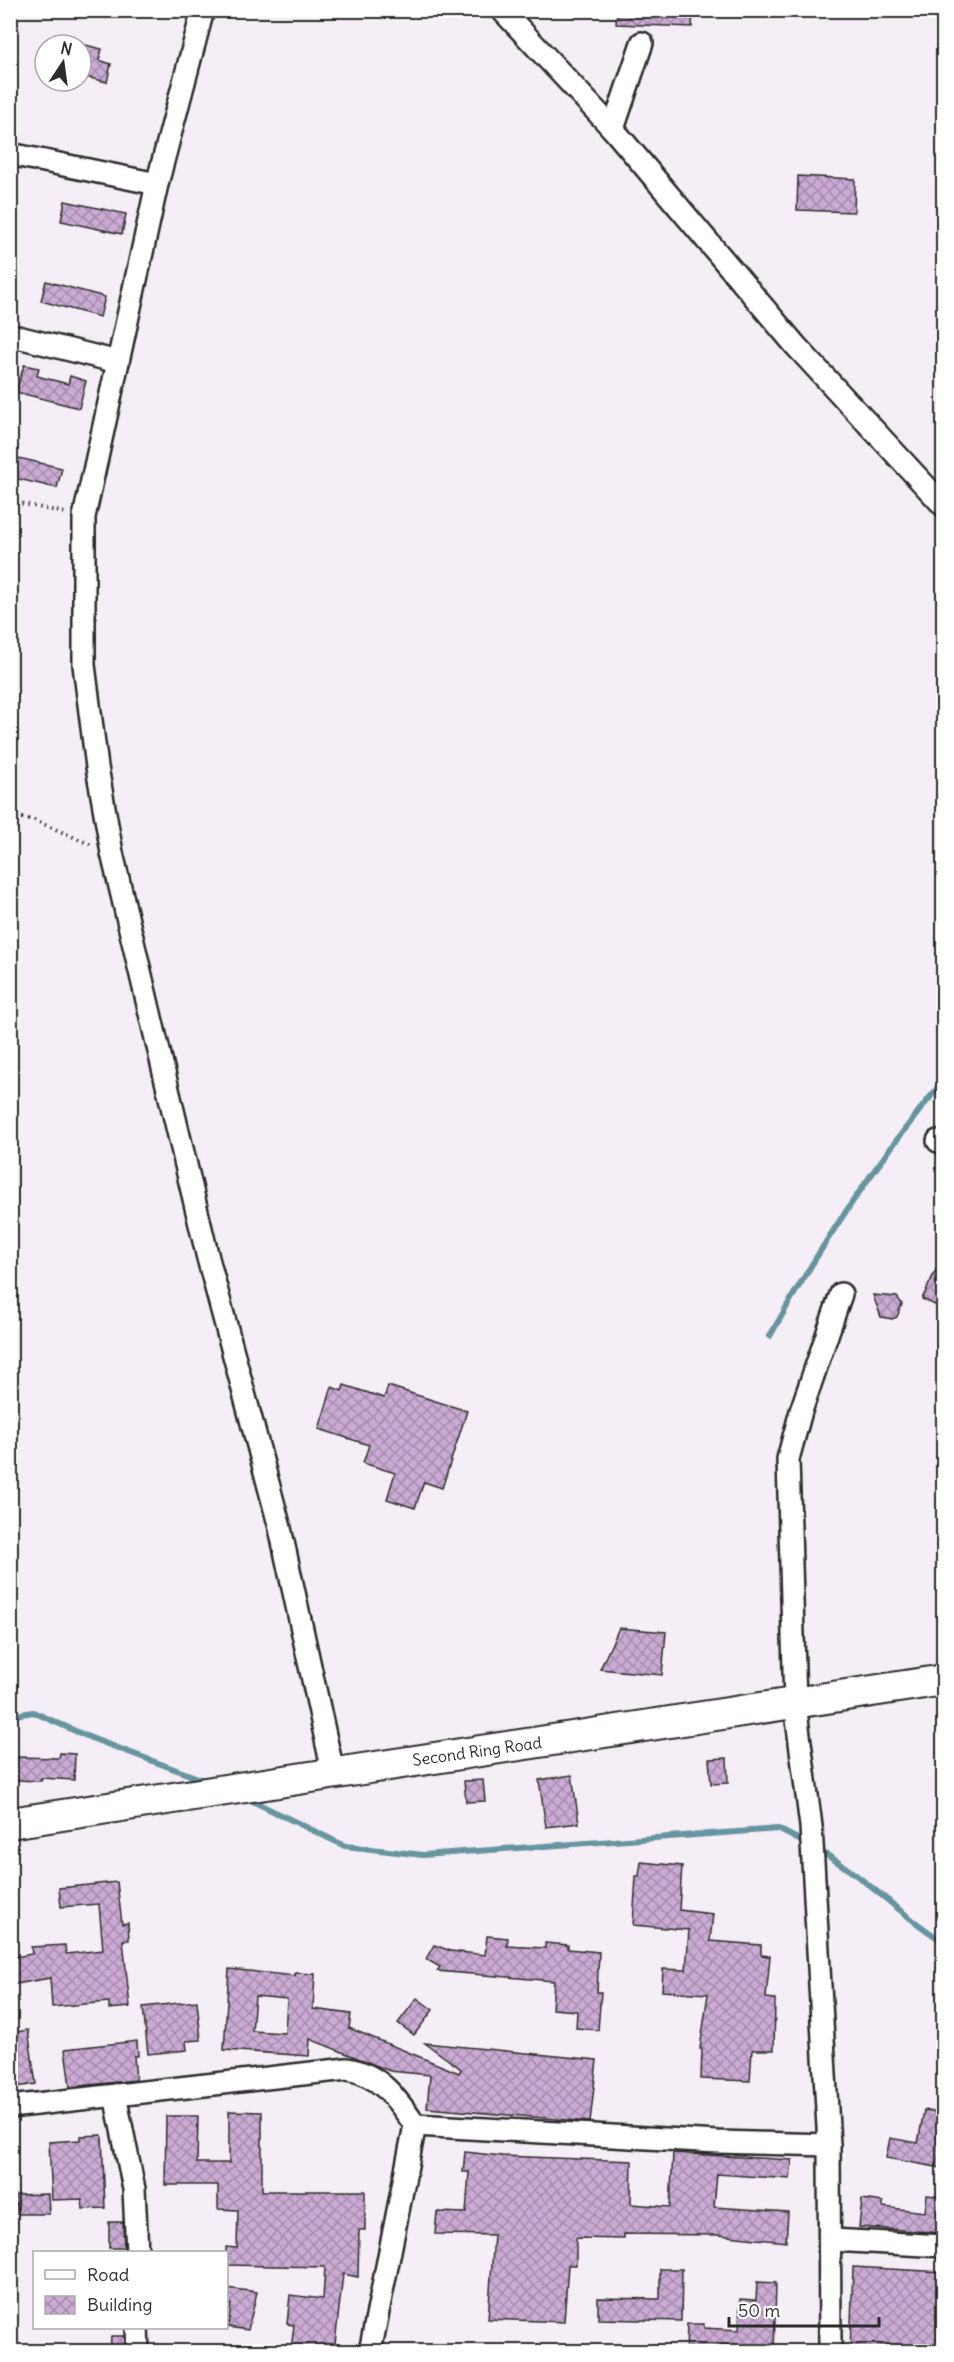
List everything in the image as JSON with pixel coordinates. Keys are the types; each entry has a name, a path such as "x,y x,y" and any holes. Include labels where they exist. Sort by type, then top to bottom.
{"main road":[{"name":"Second Ring Road","path":"10,1823 944,1680"}],"street":[{"path":"203,10 157,184 84,517 84,665 97,767 112,853 208,1258 280,1528 333,1772"},
{"path":"502,10 614,129 796,346 944,506"},
{"path":"614,129 642,43"},
{"path":"10,154 157,184"},
{"path":"10,335 118,362"},
{"path":"830,2352 829,2145 811,1826 795,1704 789,1459 801,1411 841,1294"},
{"path":"10,2107 347,2069 364,2071 394,2094 415,2125 370,2352"},
{"path":"115,2095 134,2189 137,2251"},
{"path":"415,2125 718,2142 829,2145"},
{"path":"831,2240 944,2246"},
{"path":"137,2329 138,2352"}],"path":[{"path":"10,501 84,517"},
{"path":"10,816 34,820 112,853"}],"building":[{"path":"617,10 693,10 692,27 616,24"},
{"path":"93,47 102,49 99,60 111,64 107,82 93,79"},
{"path":"798,176 855,179 854,212 797,210"},
{"path":"65,201 126,214 122,234 61,221"},
{"path":"46,281 105,297 100,317 41,301"},
{"path":"24,365 39,368 37,376 68,384 70,376 86,381 79,408 16,392"},
{"path":"10,456 62,468 57,488 10,477"},
{"path":"944,1253 944,1292 937,1306 922,1299"},
{"path":"873,1295 897,1297 902,1304 897,1317 892,1319 881,1317"},
{"path":"344,1385 384,1398 388,1386 467,1411 442,1488 424,1482 415,1508 387,1499 395,1473 363,1463 369,1445 319,1429 332,1387 342,1391"},
{"path":"619,1628 666,1632 662,1675 600,1669"},
{"path":"60,1753 75,1754 74,1780 41,1778 41,1781 16,1780 16,1757 59,1758"},
{"path":"727,1758 728,1783 711,1784 709,1759"},
{"path":"572,1775 579,1823 546,1827 539,1780"},
{"path":"483,1780 485,1801 466,1802 464,1781"},
{"path":"641,1862 682,1866 679,1910 713,1914 710,1941 761,1945 761,1955 770,1956 766,1998 775,1999 774,2050 752,2050 750,2081 701,2079 702,2049 700,2049 708,1994 662,1991 663,1969 686,1970 689,1930 633,1925 636,1876 639,1876"},
{"path":"117,1882 122,1924 128,1923 129,1940 123,1940 130,2007 109,2009 109,2002 52,2007 50,1978 10,1985 10,1958 32,1954 31,1947 65,1945 66,1954 103,1950 99,1904 61,1907 59,1888"},
{"path":"487,1936 508,1938 507,1946 545,1948 545,1943 568,1945 568,1949 599,1952 597,1992 601,1992 598,2030 576,2028 577,2011 552,2009 554,1981 437,1971 440,1967 426,1959 434,1945 451,1951 485,1955"},
{"path":"229,1969 295,1976 295,1973 315,1974 313,2009 351,2014 349,2028 459,2073 461,2069 425,2043 597,2060 590,2122 427,2108 430,2075 390,2071 310,2039 309,2056 224,2050","holes":["255,1996 287,1999 285,2033 252,2031"]},
{"path":"417,1998 433,2010 414,2035 398,2023"},
{"path":"197,2001 201,2040 186,2041 187,2050 148,2054 143,2007"},
{"path":"28,2030 36,2084 10,2088 10,2033"},
{"path":"137,2041 138,2056 134,2056 136,2080 70,2087 65,2049"},
{"path":"924,2110 944,2113 942,2168 886,2158 890,2138 918,2143"},
{"path":"229,2111 262,2112 262,2191 365,2191 365,2230 359,2230 358,2277 343,2274 334,2352 291,2350 294,2325 287,2324 290,2295 323,2299 325,2267 228,2265 226,2247 237,2248 238,2210 218,2209 218,2185 165,2185 166,2116 198,2116 197,2163 229,2163"},
{"path":"102,2135 105,2208 83,2209 82,2199 52,2200 49,2142 80,2140 80,2136"},
{"path":"465,2152 502,2156 632,2161 631,2204 670,2207 673,2153 792,2160 790,2179 717,2174 714,2207 788,2212 786,2242 718,2235 624,2234 624,2239 576,2238 576,2265 568,2265 564,2322 488,2319 494,2235 435,2234 437,2212 466,2213 469,2172 463,2172"},
{"path":"48,2194 49,2214 17,2214 16,2195"},
{"path":"927,2195 944,2197 944,2233 859,2227 862,2199 883,2202 883,2207 925,2212"},
{"path":"109,2222 123,2222 124,2248 109,2248"},
{"path":"853,2267 944,2272 941,2352 850,2352"},
{"path":"660,2269 682,2269 681,2321 598,2319 598,2298 660,2299"},
{"path":"757,2282 776,2283 774,2352 686,2352 687,2324 704,2324 704,2328 739,2330 740,2299 756,2300"},
{"path":"228,2288 257,2292 248,2330 228,2327 231,2304 228,2303"},
{"path":"111,2336 125,2336 125,2352 110,2352"}],"waterway":[{"path":"770,1336 851,1204 895,1142 944,1080"},
{"path":"10,1716 33,1712 91,1738 209,1782"},
{"path":"246,1798 345,1846 423,1855 778,1829 807,1844"},
{"path":"816,1849 849,1870 944,1942"}]}
